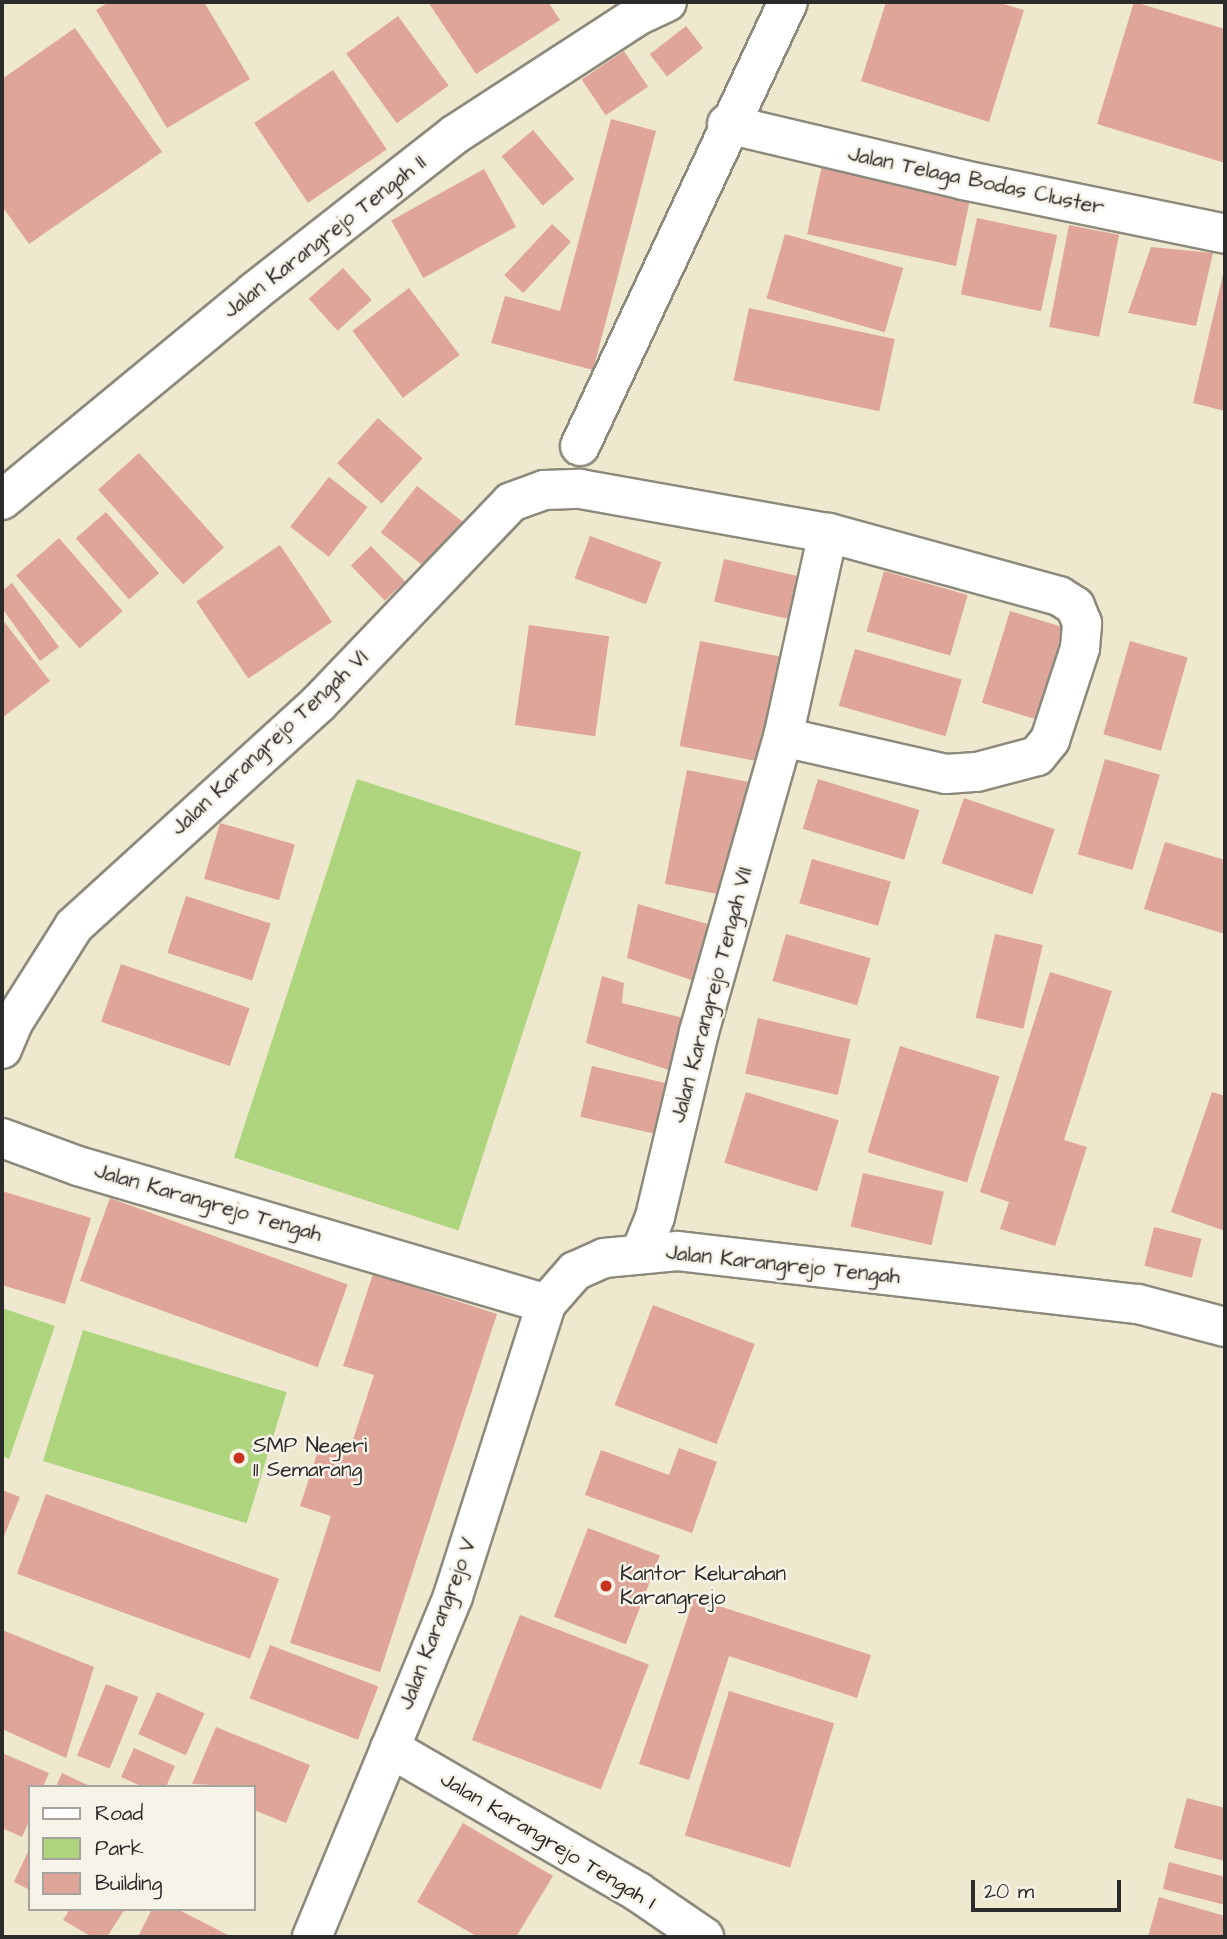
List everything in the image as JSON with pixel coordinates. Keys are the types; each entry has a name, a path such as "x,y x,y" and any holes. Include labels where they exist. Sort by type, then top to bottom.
{"street":[{"name":"Jalan Karangrejo Tengah II","path":"2,500 254,292 454,135 637,16 667,2"},
{"path":"580,446 727,124 788,2"},
{"name":"Jalan Telaga Bodas Cluster","path":"727,124 963,180 1225,234"},
{"name":"Jalan Karangrejo Tengah VI","path":"2,1049 14,1021 74,926 318,704 511,502 544,490 580,489 828,533"},
{"path":"782,737 946,774 977,772 1037,756 1050,740 1080,648 1082,623 1075,606 1059,596 828,533"},
{"name":"Jalan Karangrejo Tengah VII","path":"641,1252 655,1217 699,1032 782,737 828,533"},
{"name":"Jalan Karangrejo Tengah","path":"2,1138 78,1166 546,1304 575,1271 604,1258 641,1252 678,1251 1138,1304 1225,1327"},
{"name":"Jalan Karangrejo V","path":"312,1937 453,1596 546,1304"},
{"name":"Jalan Karangrejo Tengah I","path":"390,1748 638,1892 704,1937"}],"green space":[{"path":"357,779 581,852 458,1230 234,1158"},
{"path":"2,1308 55,1326 9,1459 2,1456"},
{"path":"83,1330 287,1392 247,1523 43,1461"}],"building":[{"path":"109,2 204,2 250,79 167,128 96,10"},
{"path":"428,2 548,2 560,20 476,74"},
{"path":"886,2 997,2 1024,10 989,122 861,81"},
{"path":"1134,2 1225,29 1225,163 1097,124"},
{"path":"398,16 449,86 397,123 346,54"},
{"path":"686,26 703,48 667,76 650,54"},
{"path":"75,28 162,152 29,244 2,206 2,79"},
{"path":"624,51 648,87 606,115 582,80"},
{"path":"333,70 387,150 308,203 254,123"},
{"path":"611,119 656,131 593,370 491,343 505,296 560,311"},
{"path":"533,130 574,179 543,205 502,156"},
{"path":"823,160 972,192 956,266 807,234"},
{"path":"484,169 516,227 423,278 391,220"},
{"path":"977,218 1057,235 1041,311 961,294"},
{"path":"552,224 571,242 523,293 504,275"},
{"path":"1069,225 1119,235 1099,337 1049,327"},
{"path":"785,234 903,268 885,332 767,298"},
{"path":"1151,247 1213,253 1196,326 1128,313"},
{"path":"343,268 372,300 338,331 309,299"},
{"path":"1225,270 1225,411 1193,403"},
{"path":"409,288 460,355 403,398 352,331"},
{"path":"749,308 895,339 879,411 734,380"},
{"path":"378,418 423,458 382,503 337,463"},
{"path":"139,453 224,547 183,584 98,490"},
{"path":"329,477 368,507 329,557 290,527"},
{"path":"417,486 465,524 429,570 381,532"},
{"path":"106,512 159,573 129,599 76,538"},
{"path":"590,536 661,562 646,604 575,578"},
{"path":"59,538 123,611 80,649 16,575"},
{"path":"280,545 332,622 248,679 196,601"},
{"path":"371,546 405,581 385,601 351,565"},
{"path":"724,559 804,577 794,620 714,602"},
{"path":"884,571 968,595 950,656 867,632"},
{"path":"12,583 59,647 40,661 2,608 2,591"},
{"path":"1010,611 1077,631 1049,723 982,703"},
{"path":"2,619 50,681 2,718"},
{"path":"529,625 609,636 595,736 515,725"},
{"path":"700,641 785,658 765,763 680,746"},
{"path":"1130,641 1188,658 1161,751 1103,734"},
{"path":"855,649 962,680 945,736 839,706"},
{"path":"1105,759 1160,775 1133,870 1078,854"},
{"path":"687,770 754,783 732,897 665,884"},
{"path":"818,779 919,810 904,860 803,829"},
{"path":"964,798 1055,829 1032,894 942,863"},
{"path":"220,823 295,844 279,900 204,879"},
{"path":"1165,842 1225,860 1225,934 1144,909"},
{"path":"812,859 891,882 878,926 799,903"},
{"path":"186,896 271,924 252,981 167,953"},
{"path":"638,904 725,929 703,984 627,958"},
{"path":"786,934 871,958 857,1005 772,981"},
{"path":"995,934 1043,945 1023,1029 976,1018"},
{"path":"121,964 250,1008 230,1066 101,1022"},
{"path":"1050,972 1112,991 1064,1140 1087,1147 1055,1246 1000,1229 1009,1202 980,1192"},
{"path":"602,976 624,983 622,1003 692,1020 678,1073 586,1043"},
{"path":"758,1018 851,1039 838,1095 745,1074"},
{"path":"900,1046 999,1076 967,1183 868,1152"},
{"path":"592,1066 674,1085 662,1136 580,1117"},
{"path":"746,1092 839,1120 817,1191 724,1163"},
{"path":"1212,1092 1225,1096 1225,1231 1171,1212"},
{"path":"863,1173 944,1192 932,1245 851,1227"},
{"path":"2,1191 91,1218 65,1304 2,1285"},
{"path":"110,1198 348,1285 318,1367 80,1281"},
{"path":"1154,1227 1202,1239 1192,1278 1144,1266"},
{"path":"373,1274 497,1314 380,1672 290,1643 331,1516 300,1506 320,1445 348,1455 374,1375 343,1366"},
{"path":"653,1305 755,1344 716,1444 615,1405"},
{"path":"679,1448 717,1462 692,1533 585,1495 601,1450 669,1475"},
{"path":"2,1490 20,1497 2,1541"},
{"path":"46,1494 279,1579 250,1659 17,1574"},
{"name":"Kantor Kelurahan Karangrejo","path":"588,1528 660,1556 626,1644 554,1617"},
{"path":"694,1598 871,1655 857,1698 729,1656 689,1780 639,1764"},
{"path":"520,1615 649,1664 601,1790 472,1740"},
{"path":"2,1630 94,1667 66,1758 2,1729"},
{"path":"270,1645 378,1687 358,1740 250,1698"},
{"path":"106,1684 138,1697 110,1769 77,1755"},
{"path":"729,1691 834,1723 790,1868 685,1835"},
{"path":"157,1692 205,1713 186,1755 138,1734"},
{"path":"216,1727 310,1765 286,1823 256,1811 256,1785 192,1784"},
{"path":"134,1748 175,1766 167,1785 139,1785 121,1777"},
{"path":"2,1753 49,1773 44,1785 28,1785 28,1824 22,1837 2,1828"},
{"path":"62,1773 88,1785 57,1785"},
{"path":"1187,1798 1225,1808 1225,1861 1174,1848"},
{"path":"463,1823 553,1876 516,1937 478,1937 417,1902"},
{"path":"28,1851 28,1889 14,1882"},
{"path":"1169,1862 1225,1877 1225,1905 1163,1889"},
{"path":"1159,1897 1225,1916 1225,1937 1148,1937"},
{"path":"69,1911 124,1911 107,1937 92,1937 63,1920"},
{"path":"151,1911 181,1911 232,1937 138,1937"}],"place":[{"name":"SMP Negeri 11 Semarang","path":"239,1458"},
{"name":"Kantor Kelurahan Karangrejo","path":"606,1586"}]}
